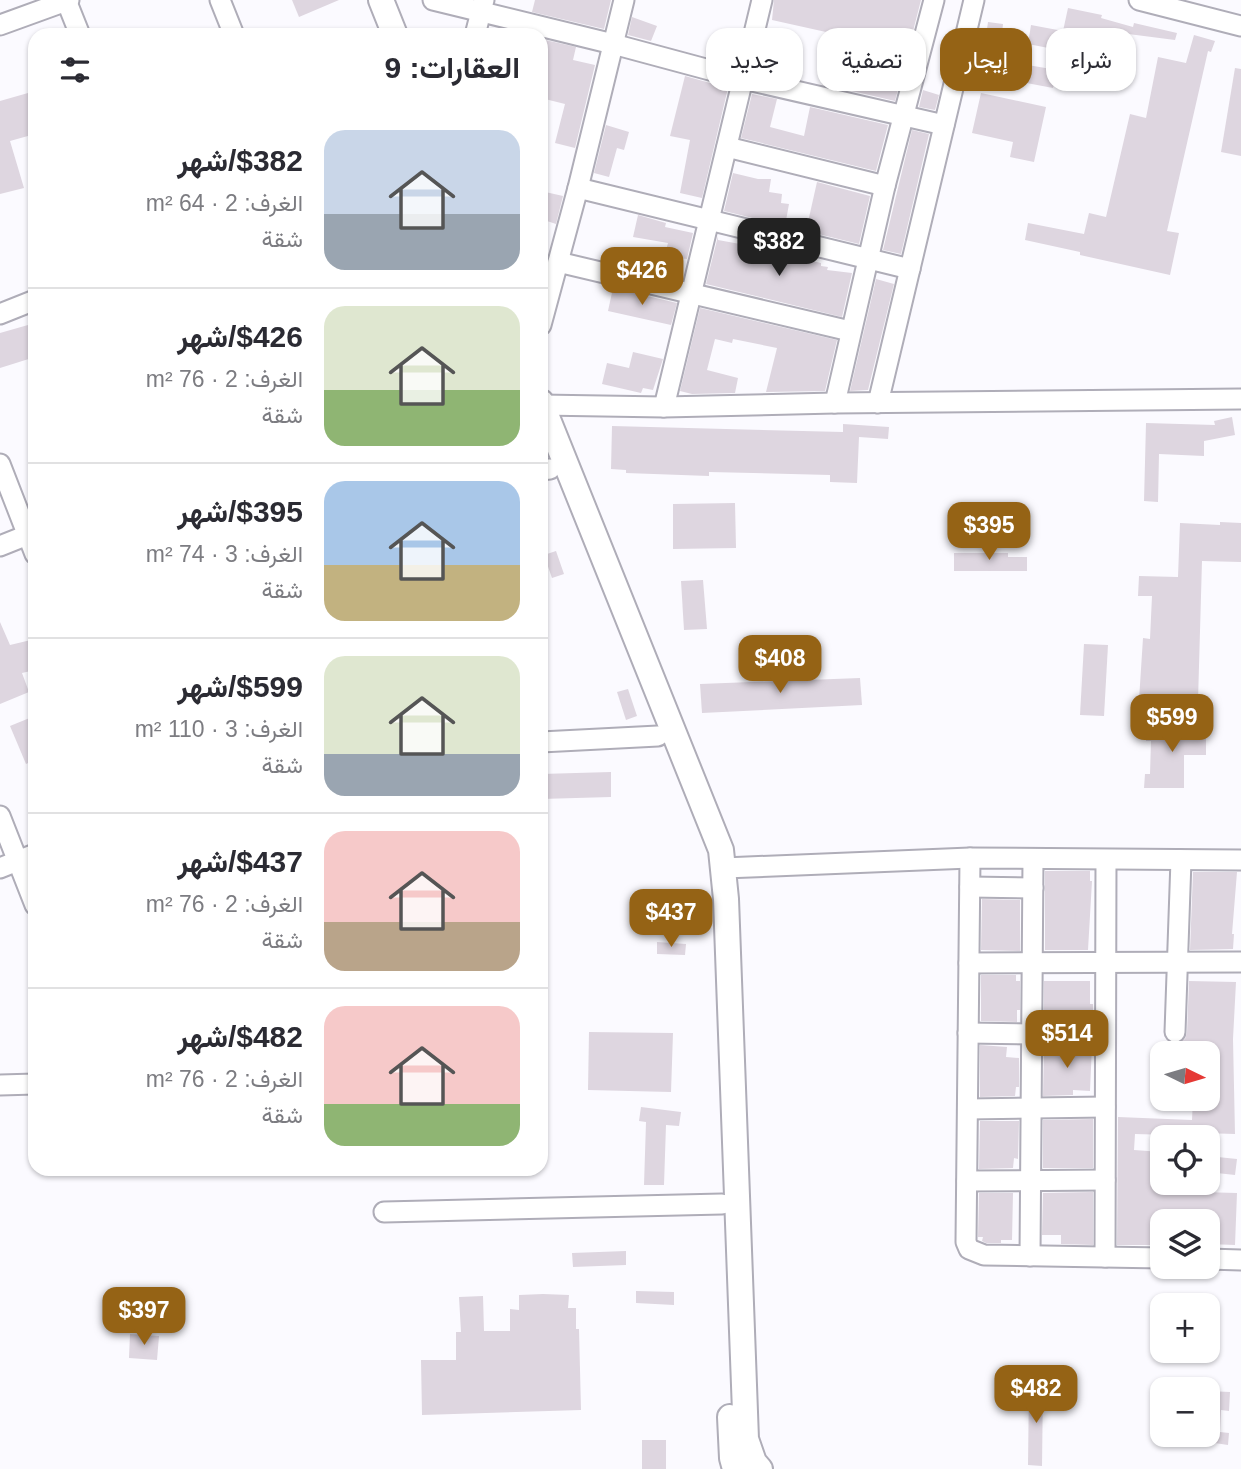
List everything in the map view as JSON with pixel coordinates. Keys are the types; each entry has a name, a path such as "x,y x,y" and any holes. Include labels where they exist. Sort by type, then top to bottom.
{"main road":[{"path":"366,0 377,28"},
{"path":"381,0 392,28"},
{"path":"548,421 716,834 724,868 746,1439 754,1462 760,1469"},
{"path":"548,474 699,835 707,868 731,1446 735,1469"}],"street":[{"path":"0,25 67,0 77,28"},
{"path":"220,0 231,28"},
{"path":"433,0 483,5 706,69"},
{"path":"548,299 624,0"},
{"path":"755,28 762,0"},
{"path":"835,403 885,186 934,0"},
{"path":"878,404 974,0"},
{"path":"1139,0 1241,26"},
{"path":"477,28 483,5"},
{"path":"664,407 740,91"},
{"path":"796,91 944,125"},
{"path":"727,147 885,186"},
{"path":"578,188 910,269"},
{"path":"558,262 850,331"},
{"path":"0,314 28,303"},
{"path":"548,404 664,407 1241,399"},
{"path":"0,464 28,527"},
{"path":"0,546 28,535"},
{"path":"548,742 657,736"},
{"path":"0,816 28,887"},
{"path":"724,868 970,858 1241,860"},
{"path":"970,858 967,1181 969,1249 984,1255 1150,1258"},
{"path":"1030,1255 1033,859"},
{"path":"1105,1257 1106,860"},
{"path":"1175,1032 1181,860"},
{"path":"970,887 1033,888"},
{"path":"969,963 1241,962"},
{"path":"968,1033 1105,1032"},
{"path":"0,1085 28,1084"},
{"path":"968,1109 1105,1107"},
{"path":"967,1181 1105,1180"},
{"path":"384,1212 722,1204"},
{"path":"1220,1259 1241,1260"}],"building":[{"path":"292,0 339,0 299,17"},
{"path":"535,0 611,0 604,29 532,12"},
{"path":"774,0 921,0 914,28 817,30 772,20"},
{"path":"1068,8 1102,15 1101,18 1133,27 1134,23 1177,33 1175,40 1136,35 1136,28 1064,28"},
{"path":"632,17 657,26 651,41 628,35"},
{"path":"988,22 1003,24 1003,28 987,28"},
{"path":"1031,25 1047,28 1046,48 1032,45"},
{"path":"1194,35 1215,41 1211,52 1208,51 1167,231 1179,233 1170,275 1025,240 1028,223 1084,234 1089,213 1106,217 1130,114 1146,118 1158,57 1186,63"},
{"path":"548,41 576,47 573,60 595,65 575,148 555,143 565,104 548,100"},
{"path":"1032,66 1046,68 1046,87 1032,84"},
{"path":"1235,68 1241,69 1241,156 1221,152"},
{"path":"685,76 706,82 706,91 727,91 702,198 680,193 690,140 670,136"},
{"path":"852,91 898,91 895,101"},
{"path":"923,91 939,95 935,110 919,107"},
{"path":"28,93 28,136 10,141 24,188 0,194 0,101"},
{"path":"981,93 1046,107 1034,162 1010,157 1013,142 972,133"},
{"path":"752,94 777,99 770,127 804,136 810,107 888,125 876,171 741,138"},
{"path":"606,125 629,132 624,150 617,148 609,177 594,173"},
{"path":"912,130 929,134 901,254 883,250"},
{"path":"733,173 771,179 769,192 782,194 781,203 789,204 785,226 724,211"},
{"path":"817,182 870,196 859,244 806,231"},
{"path":"548,193 563,196 556,224 548,221"},
{"path":"638,215 666,223 665,227 693,233 687,259 679,258 680,253 666,250 668,243 633,237"},
{"path":"718,236 718,240 821,263 821,266 828,267 827,270 852,273 842,317 706,284"},
{"path":"876,279 894,284 868,390 850,391"},
{"path":"613,288 677,303 671,325 608,311"},
{"path":"700,308 837,340 825,391 766,392 777,348 733,339 732,343 715,339 707,370 738,378 735,393 692,394 680,391"},
{"path":"28,325 28,359 0,368 0,333"},
{"path":"633,352 663,359 653,390 643,388 641,393 602,384 607,363 629,368"},
{"path":"1232,417 1235,435 1204,441 1204,456 1159,454 1158,502 1144,501 1146,423 1215,425 1214,421"},
{"path":"843,424 889,427 888,439 859,437 857,483 830,482 830,475 709,472 709,476 626,473 626,470 611,469 612,426 843,432"},
{"path":"735,503 736,548 673,549 673,504"},
{"path":"1220,522 1241,523 1241,562 1202,561 1198,701 1139,700 1143,638 1150,639 1152,596 1138,596 1139,576 1178,577 1180,523 1220,525"},
{"path":"556,551 564,574 552,578 548,554"},
{"path":"954,553 1008,553 1008,557 1027,557 1027,571 954,571"},
{"path":"703,580 707,629 684,630 681,581"},
{"path":"0,622 10,645 28,641 28,672 22,673 28,692 0,704"},
{"path":"1084,644 1108,645 1104,716 1080,715"},
{"path":"860,678 862,705 702,713 700,684"},
{"path":"628,689 637,716 626,720 617,692"},
{"path":"28,719 28,763 26,764 10,726"},
{"path":"1146,727 1206,727 1206,755 1184,755 1184,788 1144,788 1145,774 1150,774 1151,741 1146,741"},
{"path":"611,772 611,797 548,799 548,774"},
{"path":"1045,871 1090,871 1092,881 1088,950 1045,950"},
{"path":"1193,872 1237,872 1233,949 1190,950"},
{"path":"982,899 1020,900 1020,951 981,950"},
{"path":"657,942 686,944 685,955 657,954"},
{"path":"981,975 1016,975 1016,981 1020,981 1020,1010 1017,1010 1017,1022 981,1021"},
{"path":"1044,981 1090,981 1093,1020 1052,1021 1052,1016 1044,1016"},
{"path":"1189,981 1236,982 1233,1039 1235,1134 1220,1134 1220,1125 1150,1125 1150,1134 1135,1134 1134,1150 1150,1151 1150,1195 1237,1193 1235,1245 1220,1244 1220,1209 1150,1209 1150,1245 1117,1245 1118,1117 1192,1120 1192,1111 1220,1111 1220,1041 1181,1041 1187,1033"},
{"path":"589,1032 673,1033 671,1092 588,1090"},
{"path":"980,1045 1007,1047 1006,1057 1019,1058 1019,1087 1016,1087 1015,1096 980,1097"},
{"path":"1092,1045 1090,1091 1073,1090 1073,1095 1043,1096 1044,1046"},
{"path":"641,1107 681,1112 679,1126 666,1125 664,1185 644,1185 646,1122 639,1121"},
{"path":"1093,1119 1093,1168 1043,1168 1043,1120"},
{"path":"980,1121 1019,1121 1018,1159 1014,1158 1013,1168 979,1169"},
{"path":"1220,1157 1237,1159 1235,1175 1220,1173"},
{"path":"1093,1192 1093,1245 1061,1244 1061,1235 1042,1235 1043,1193"},
{"path":"979,1193 1013,1193 1012,1240 986,1243 982,1241 983,1237 978,1237"},
{"path":"626,1251 626,1265 573,1267 572,1253"},
{"path":"636,1291 674,1292 674,1305 636,1303"},
{"path":"519,1295 569,1295 568,1308 576,1308 581,1410 422,1415 421,1360 456,1360 456,1332 461,1332 459,1297 483,1296 484,1331 510,1331 510,1309 519,1310"},
{"path":"130,1334 159,1336 157,1360 129,1358"},
{"path":"1029,1385 1043,1385 1042,1466 1028,1465"},
{"path":"1220,1392 1230,1392 1229,1411 1221,1410 1220,1432"},
{"path":"1220,1432 1229,1433 1228,1445 1220,1444"},
{"path":"642,1440 666,1440 666,1469 642,1469"}]}
